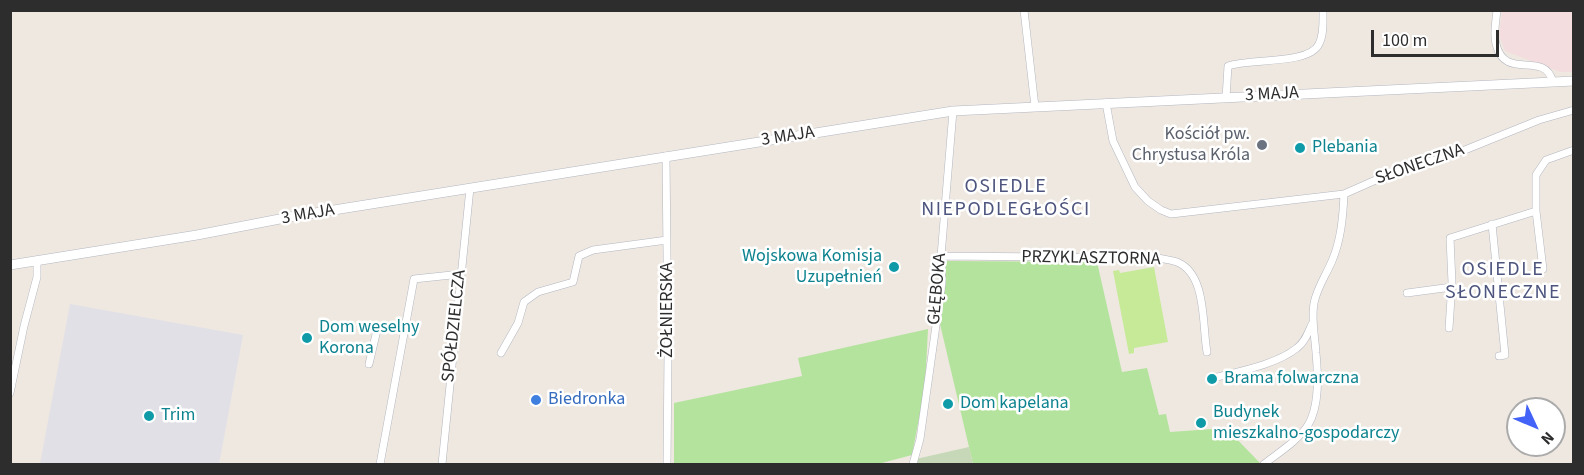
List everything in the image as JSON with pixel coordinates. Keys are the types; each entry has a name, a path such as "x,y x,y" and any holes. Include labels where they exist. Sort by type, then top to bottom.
{"street":[{"path":"1024,10 1035,107"},
{"path":"1226,98 1228,66 1238,62 1296,57 1312,53 1319,44 1323,28 1323,10"},
{"path":"1497,10 1495,42 1502,57 1515,64 1542,66 1551,74 1553,82"},
{"name":"3 MAJA","path":"10,265 952,111 1574,81"},
{"name":"SŁONECZNA","path":"1106,103 1113,141 1135,187 1153,206 1166,213 1344,194 1403,168 1450,156 1539,120 1574,110"},
{"name":"GŁĘBOKA","path":"913,465 921,439 942,283 941,256 952,111"},
{"path":"1543,269 1536,211 1536,175 1546,160 1574,150"},
{"name":"ŻOŁNIERSKA","path":"666,156 667,465"},
{"name":"SPÓŁDZIELCZA","path":"442,465 470,188"},
{"path":"1264,465 1300,435 1313,416 1316,400 1314,301 1340,237 1344,194"},
{"path":"1449,328 1452,287 1450,238 1536,211"},
{"path":"1492,224 1505,355 1499,356"},
{"path":"501,353 518,324 524,302 538,292 573,282 579,256 593,250 667,240"},
{"name":"PRZYKLASZTORNA","path":"941,256 1158,258 1176,262 1187,268 1195,280 1201,297 1207,352"},
{"path":"10,393 37,277 37,260"},
{"path":"380,465 414,279 461,274"},
{"path":"1407,293 1452,287"},
{"path":"1217,378 1252,369 1291,352 1303,342 1313,322"},
{"path":"369,364 377,330 406,326"}],"shaded area":[{"path":"1502,11 1573,11 1573,72 1560,72 1505,51 1499,35"},
{"name":"Trim","path":"70,304 243,335 219,464 40,464"}],"green space":[{"path":"946,261 1097,262 1122,372 1147,368 1159,415 1166,414 1170,432 1226,428 1260,463 973,464 940,324"},
{"path":"1154,267 1168,342 1134,348 1134,353 1129,354 1113,271 1119,270 1120,273"},
{"path":"928,329 925,387 912,455 878,464 674,464 674,403 802,376 798,358"},
{"path":"969,447 973,464 915,464 916,459"}],"place":[{"name":"Kościół pw. Chrystusa Króla","path":"1262,145"},
{"name":"Plebania","path":"1300,148"},
{"name":"Wojskowa Komisja Uzupełnień","path":"894,267"},
{"name":"Dom weselny Korona","path":"307,338"},
{"name":"Brama folwarczna","path":"1212,379"},
{"name":"Biedronka","path":"536,400"},
{"name":"Dom kapelana","path":"948,404"},
{"name":"Trim","path":"149,416"},
{"name":"Budynek mieszkalno-gospodarczy","path":"1201,423"}],"district":[{"name":"OSIEDLE NIEPODLEGŁOŚCI","path":"1006,200"},
{"name":"OSIEDLE SŁONECZNE","path":"1503,282"}]}
